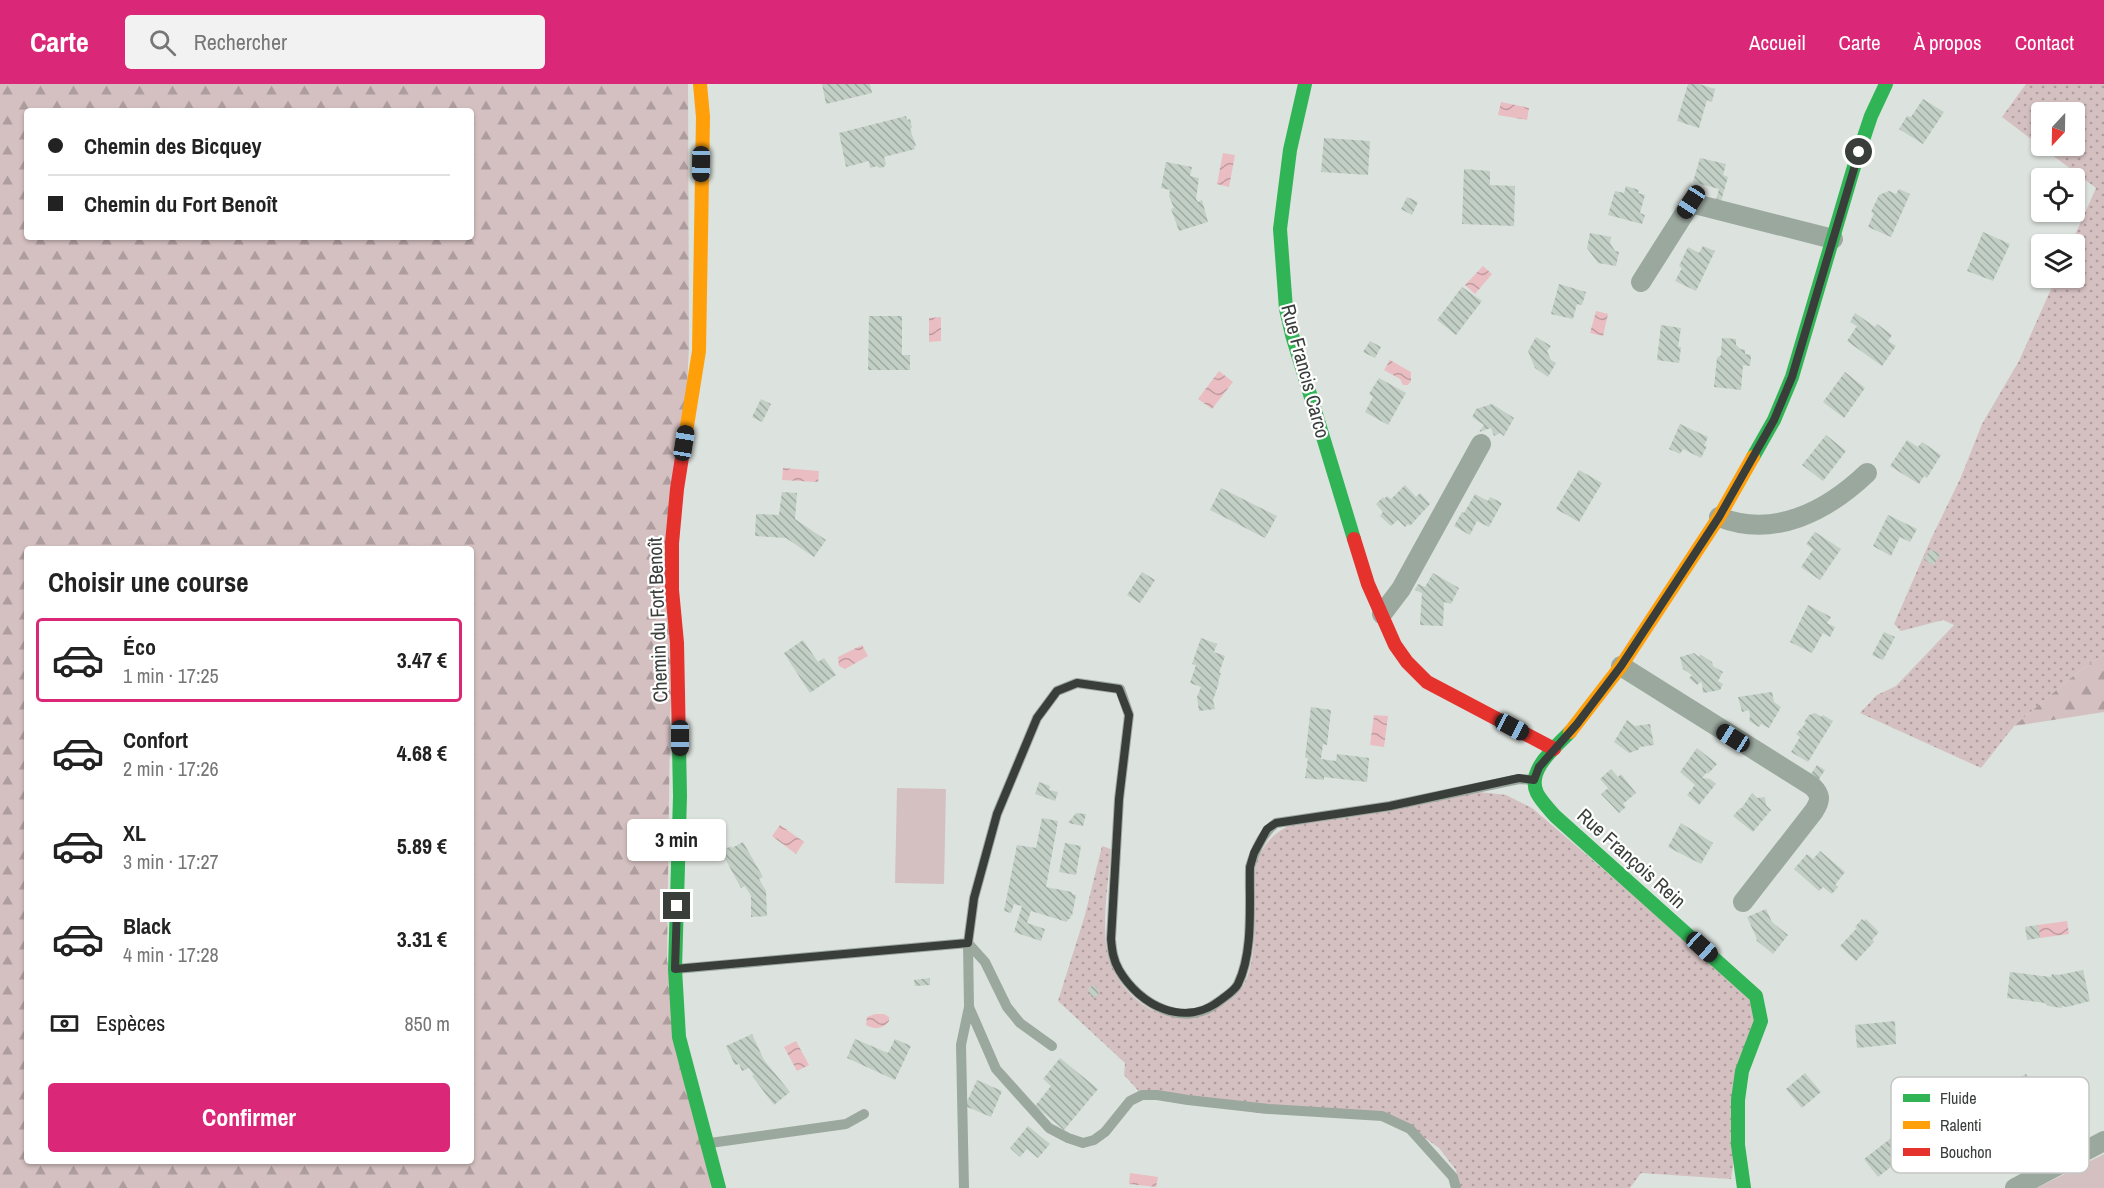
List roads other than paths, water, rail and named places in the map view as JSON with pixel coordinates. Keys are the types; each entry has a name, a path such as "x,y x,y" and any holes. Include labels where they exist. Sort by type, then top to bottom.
{"street":[{"name":"Chemin du Fort Benoît","path":"700,84 703,117 699,351 677,489 672,543 680,774 675,969 680,1036 719,1188"},
{"name":"Rue Francis Carco","path":"1305,84 1290,150 1280,229 1286,309 1368,584 1395,645 1407,662 1427,682 1554,749"},
{"path":"1534,780 1539,767 1577,724 1621,666 1719,517 1774,420 1792,377 1871,116 1886,84"},
{"path":"1641,282 1691,202 1833,239"},
{"path":"1382,614 1401,589 1481,444"},
{"path":"1719,517 1737,524 1753,526 1796,518 1836,498 1867,473"},
{"path":"1621,666 1812,786 1819,793 1820,802 1814,811 1743,902"},
{"name":"Rue François Rein","path":"1534,780 1537,793 1556,816 1756,996 1761,1016 1742,1070 1737,1106 1739,1164 1744,1188"},
{"path":"2089,1149 2104,1141"},
{"path":"2015,1188 2043,1173"}],"lane":[{"path":"964,1188 961,1045 969,1007 968,943 974,898 997,814 1037,718 1057,691 1077,683 1119,689 1129,715 1119,799 1111,939 1113,956 1118,969 1137,993 1166,1011 1183,1013 1201,1011 1215,1005 1237,987 1248,959 1250,867 1254,853 1267,829 1276,823 1390,806 1519,778 1534,780"},
{"path":"675,969 968,943"},
{"path":"968,943 985,962 1007,1007 1020,1023 1052,1046"},
{"path":"969,1007 996,1069 1049,1128 1068,1138 1083,1143 1094,1140 1105,1132 1130,1101 1142,1095 1269,1109 1382,1116 1410,1129 1452,1177 1456,1188"},
{"path":"706,1143 846,1124 864,1114"}],"water":[{"path":"1501,102 1529,108 1527,120 1498,115"},
{"path":"1223,153 1235,155 1229,187 1217,184"},
{"path":"1483,266 1492,274 1475,294 1465,285"},
{"path":"1596,311 1608,314 1603,336 1590,333"},
{"path":"941,317 941,341 929,342 929,318"},
{"path":"1390,360 1411,372 1411,381 1408,385 1403,385 1400,379 1384,370"},
{"path":"1219,371 1233,382 1212,409 1198,399"},
{"path":"783,468 819,471 818,482 782,480"},
{"path":"862,645 868,656 845,669 839,666 838,657"},
{"path":"1374,715 1388,716 1384,747 1370,745"},
{"path":"780,825 804,842 796,854 772,836"},
{"path":"2067,921 2069,934 2040,938 2038,925"},
{"path":"884,1014 889,1017 889,1021 879,1028 866,1025 867,1017"},
{"path":"796,1041 809,1065 797,1071 784,1047"},
{"path":"1130,1173 1158,1177 1156,1187 1129,1184"}]}
